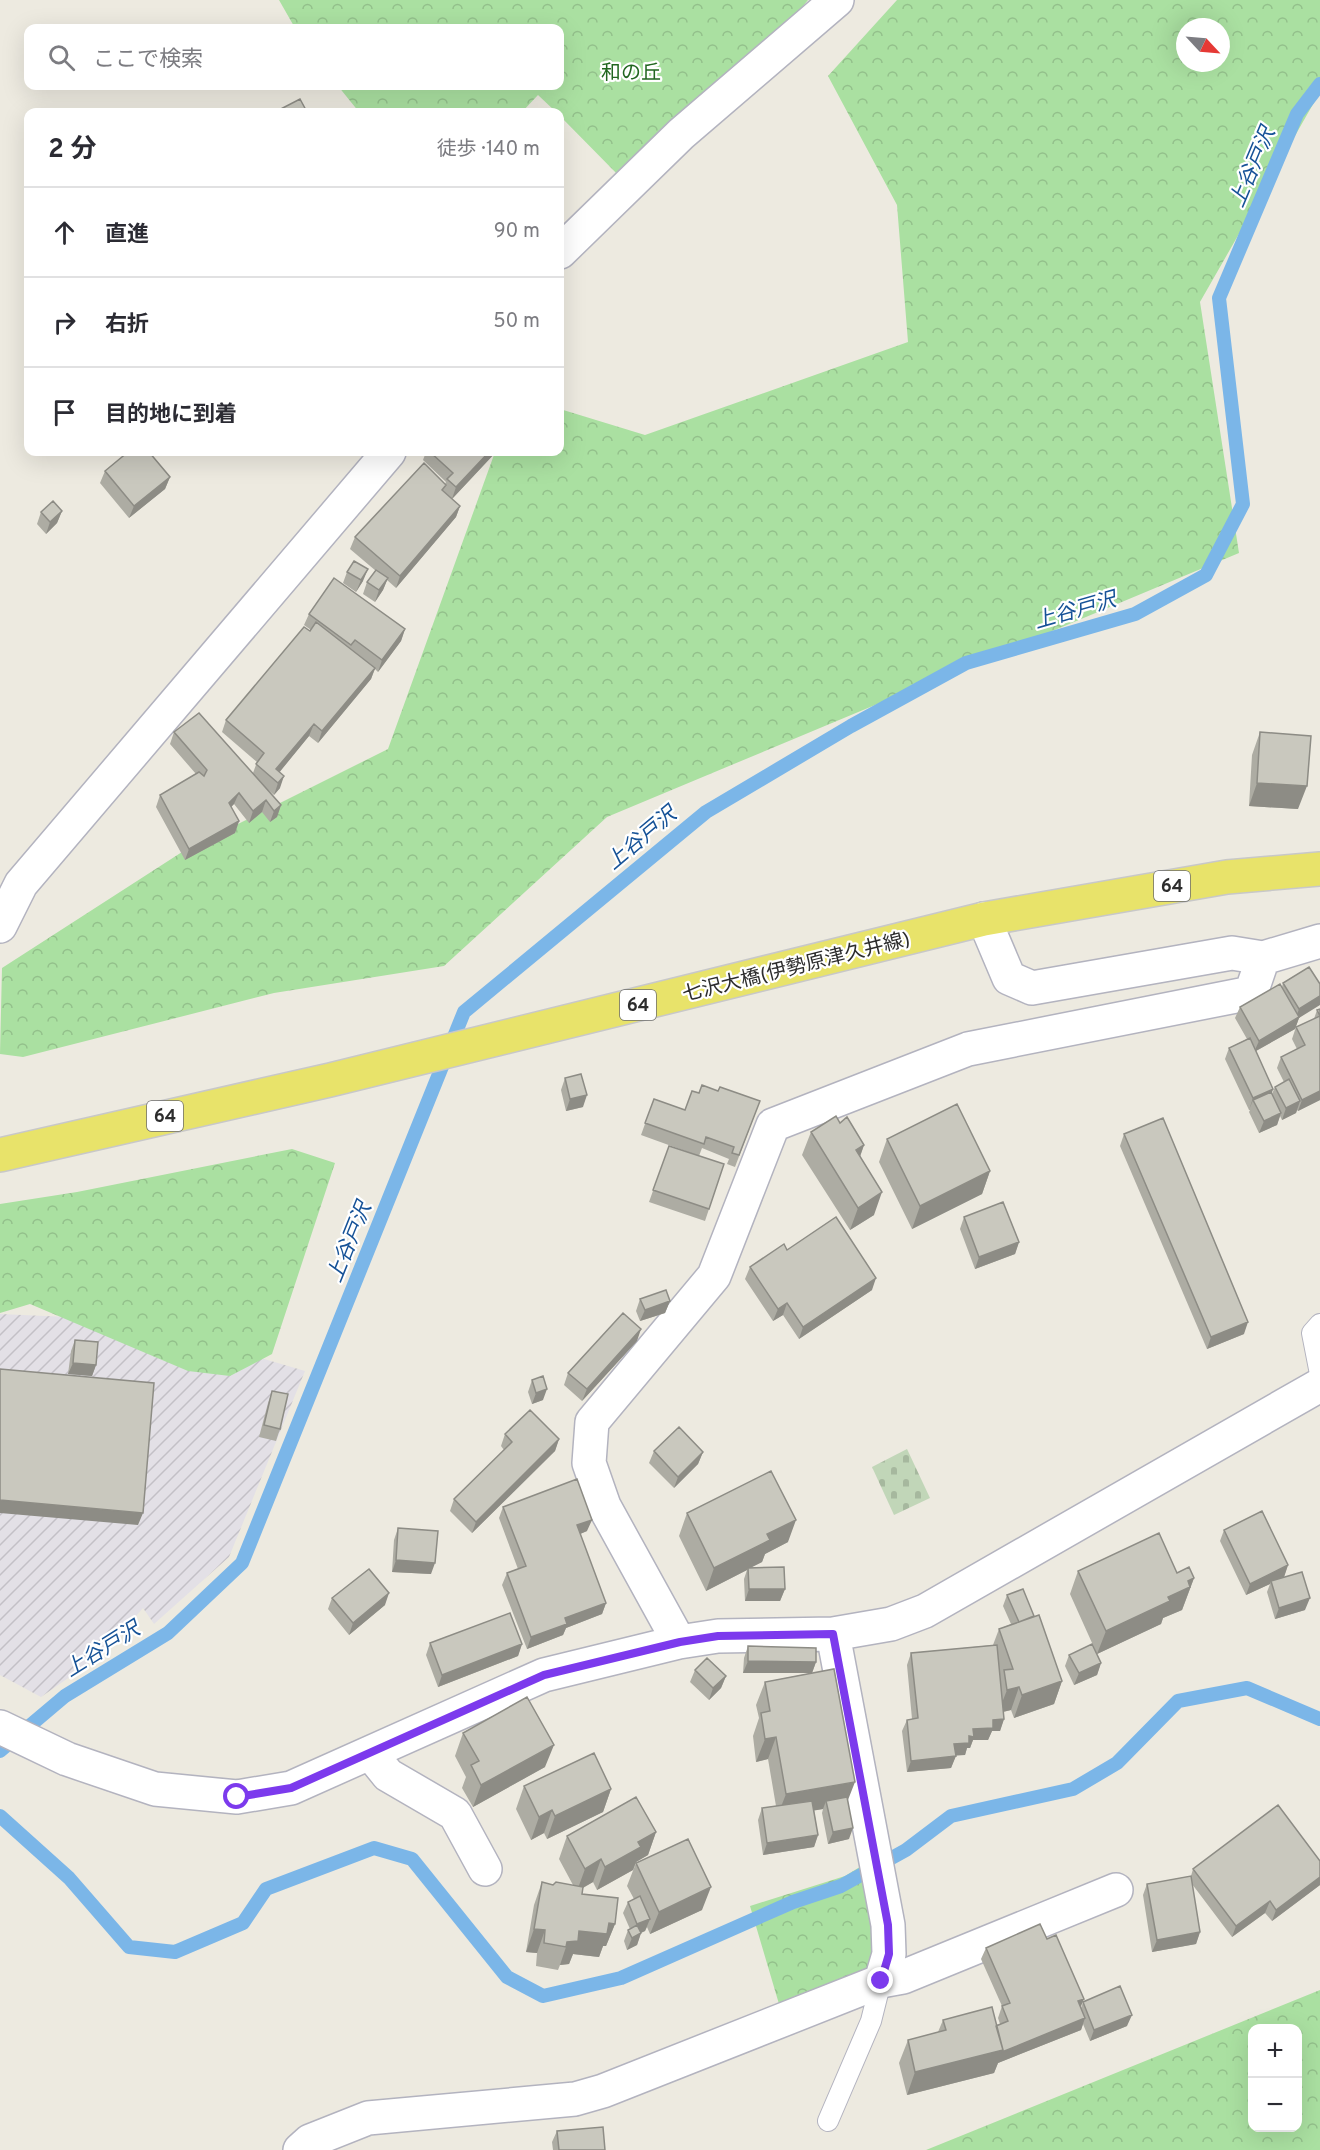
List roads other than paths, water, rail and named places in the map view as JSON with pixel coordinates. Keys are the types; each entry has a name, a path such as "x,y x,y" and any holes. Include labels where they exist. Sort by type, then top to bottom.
{"main road":[{"name":"64","path":"984,919 1227,877 1320,869"},
{"name":"七沢大橋(伊勢原津久井線)","path":"0,1155 330,1080 984,919"}],"street":[{"path":"564,248 681,134 837,0"},
{"path":"0,926 21,884 386,456"},
{"path":"984,919 1009,978 1032,988 1232,953 1263,958 1320,941"},
{"path":"680,1642 604,1506 589,1462 592,1422 714,1276 773,1125 968,1049 1251,993 1263,958"},
{"path":"0,1727 67,1759 155,1790 237,1797 291,1788 544,1675 680,1642 718,1636 833,1634 891,1624 925,1611 1320,1385"},
{"path":"833,1634 888,1925 889,1954 881,1981"},
{"path":"371,1754 388,1775 455,1814 485,1869"},
{"path":"300,2150 310,2141 368,2118 575,2099 603,2091 881,1981 903,1977 1116,1890"}],"lane":[{"path":"1320,1324 1312,1333 1320,1374"},
{"path":"828,2121 871,2020 881,1981"}],"waterway":[{"name":"上谷戸沢","path":"0,1751 65,1696 168,1633 242,1563 464,1012 706,812 851,726 966,663 1135,614 1206,575 1243,504 1219,298 1297,114 1320,84"},
{"path":"0,1816 69,1878 129,1947 175,1952 243,1923 266,1889 374,1848 412,1859 507,1977 543,1996 621,1978 793,1902 841,1886 906,1850 951,1816 1073,1789 1117,1763 1178,1701 1247,1688 1320,1719"}],"park label":[{"name":"和の丘","path":"631,72"}]}
